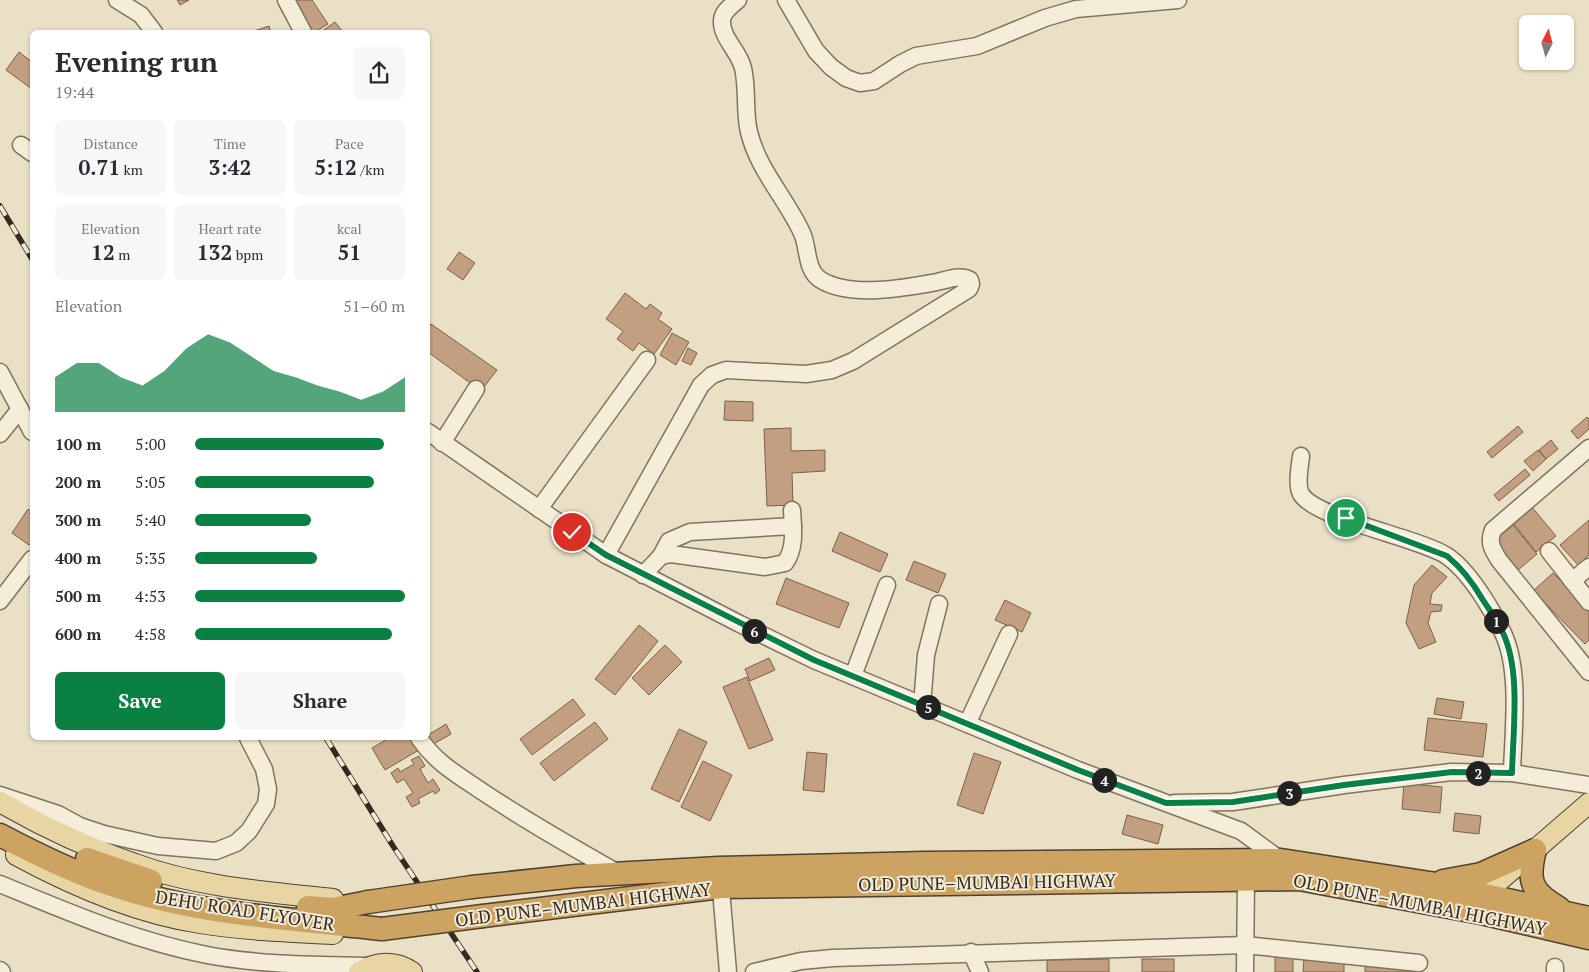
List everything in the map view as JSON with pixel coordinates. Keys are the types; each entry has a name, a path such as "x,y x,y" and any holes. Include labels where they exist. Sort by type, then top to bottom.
{"highway":[{"name":"DEHU ROAD FLYOVER","path":"0,818 64,848 136,877 220,898 333,916 382,929"},
{"name":"DEHU ROAD FLYOVER","path":"0,835 114,886 160,899 203,908 333,916 368,902 472,887"},
{"path":"1430,883 1481,874 1535,850"},
{"path":"1535,850 1531,866 1532,885 1539,895 1567,912"},
{"name":"OLD PUNE–MUMBAI HIGHWAY","path":"382,929 483,916 720,878 925,863 1281,860 1430,883 1483,904 1589,938"},
{"name":"OLD PUNE–MUMBAI HIGHWAY","path":"472,887 576,876 619,874 720,878 1299,879 1483,904 1567,912 1589,918"}],"main road":[{"path":"0,802 44,827 136,865 202,882 286,894 368,902"},
{"path":"1483,904 1535,850 1589,803"},
{"path":"0,846 47,872 91,891 125,904 198,923 244,929 344,935 382,929"},
{"path":"364,969 385,963 402,966 412,972"}],"street":[{"path":"117,0 142,8 153,30"},
{"path":"286,0 302,30"},
{"path":"606,555 701,385 712,374 726,370 806,374 832,370 853,361 909,327 969,289 971,284 970,280 960,277 928,284 862,290 839,288 820,280 810,268 803,236 794,215 756,155 749,131 743,68 736,51 724,32 723,26 724,12 738,0"},
{"path":"786,0 816,50 831,67 846,78 860,83 874,81 916,56 977,46 1045,18 1076,9 1178,0"},
{"path":"539,509 647,360"},
{"path":"0,372 30,428"},
{"path":"442,443 476,389"},
{"path":"0,434 20,409"},
{"path":"430,434 606,555 644,575 740,624 853,676 1078,770 1241,831 1281,860 1299,879"},
{"path":"1586,663 1499,560 1491,547 1489,538 1493,530 1589,448"},
{"path":"1301,456 1299,486 1301,494 1308,500 1338,515 1447,556 1461,568 1474,585 1504,634 1510,654 1513,678 1512,773"},
{"path":"644,575 661,556 669,540 690,532 792,518 791,555 785,563 777,566 756,566 671,554 661,556"},
{"path":"1548,551 1589,602"},
{"path":"0,601 30,562"},
{"path":"1572,581 1589,567"},
{"path":"853,676 887,585"},
{"path":"922,704 926,655 938,604"},
{"path":"967,724 1009,634"},
{"path":"0,795 58,814 80,826 104,834 158,846 216,851 236,842 249,831 266,804 268,789 264,769 249,740"},
{"path":"421,740 435,758 452,773 529,823 619,874"},
{"path":"1166,803 1233,802 1344,785 1452,772 1512,773 1589,785"},
{"path":"720,878 728,972"},
{"path":"1245,972 1246,879"},
{"path":"0,884 108,928 206,955 267,963 364,969"},
{"path":"754,972 809,960 971,952 1245,945 1418,963"},
{"path":"971,952 980,972"}],"building":[{"path":"177,0 189,0 180,5"},
{"path":"289,0 312,0 328,24 318,30 309,30"},
{"path":"335,22 341,30 324,30"},
{"path":"269,26 270,30 257,30"},
{"path":"19,52 30,60 30,88 6,70"},
{"path":"459,252 475,263 463,280 447,269"},
{"path":"625,293 646,309 650,304 662,313 658,319 672,329 654,354 639,343 633,351 617,339 623,331 606,319"},
{"path":"431,324 497,370 481,391 430,353"},
{"path":"672,333 689,342 676,365 660,355"},
{"path":"688,348 697,353 691,365 682,361"},
{"path":"725,401 753,402 753,421 724,420"},
{"path":"1587,417 1589,419 1589,429 1578,439 1571,431"},
{"path":"1518,426 1523,432 1492,458 1487,452"},
{"path":"791,428 791,451 825,450 825,471 792,473 793,505 767,506 764,429"},
{"path":"1551,440 1558,449 1546,459 1539,450"},
{"path":"1538,450 1546,459 1533,471 1524,461"},
{"path":"1525,469 1530,475 1499,501 1494,495"},
{"path":"1531,506 1556,536 1536,552 1512,522"},
{"path":"28,509 30,510 30,544 29,545 12,533"},
{"path":"1589,520 1589,555 1578,565 1560,545"},
{"path":"1513,525 1537,554 1518,570 1494,541"},
{"path":"840,532 888,554 880,572 832,551"},
{"path":"914,561 946,574 938,593 906,580"},
{"path":"1432,565 1447,577 1432,593 1430,604 1442,605 1441,611 1431,612 1428,623 1436,642 1419,649 1406,623 1414,585"},
{"path":"1553,573 1589,610 1589,640 1585,644 1533,591"},
{"path":"786,578 849,603 839,628 776,604"},
{"path":"1005,600 1031,613 1022,632 995,620"},
{"path":"639,625 658,641 615,695 595,679"},
{"path":"665,645 682,662 649,695 632,678"},
{"path":"769,658 775,670 750,681 745,669"},
{"path":"747,677 773,740 749,749 723,687"},
{"path":"1437,698 1464,702 1461,719 1434,714"},
{"path":"573,699 585,715 532,755 520,739"},
{"path":"1428,718 1487,724 1483,757 1424,750"},
{"path":"595,722 608,739 554,781 540,763"},
{"path":"446,724 451,734 430,746 430,734"},
{"path":"679,729 707,742 679,802 651,789"},
{"path":"386,740 412,740 419,750 385,770 372,748"},
{"path":"807,752 827,754 824,792 803,790"},
{"path":"974,753 1001,762 983,814 957,805"},
{"path":"419,756 425,766 420,769 428,783 433,779 440,790 435,794 433,791 418,799 420,803 412,807 406,797 413,793 404,779 397,783 391,773 398,768 400,772 414,764 411,760"},
{"path":"703,761 732,775 710,821 681,807"},
{"path":"1404,783 1442,787 1440,813 1402,809"},
{"path":"1455,813 1481,816 1479,834 1453,831"},
{"path":"1127,815 1163,825 1158,844 1122,834"},
{"path":"1275,956 1293,956 1293,972 1275,972"},
{"path":"1304,958 1344,960 1344,972 1303,972"},
{"path":"1109,959 1109,972 1047,972 1047,960"},
{"path":"1142,959 1174,959 1174,972 1142,972"},
{"path":"1365,966 1421,967 1421,972 1365,972"}],"railway":[{"path":"0,206 30,256"},
{"path":"327,740 393,846 477,972"}],"route":[{"path":"572,532 606,555 814,660 1078,770 1166,803 1233,802 1344,785 1452,772 1512,773 1513,678 1510,654 1504,634 1474,585 1461,568 1447,556 1346,518"}]}
